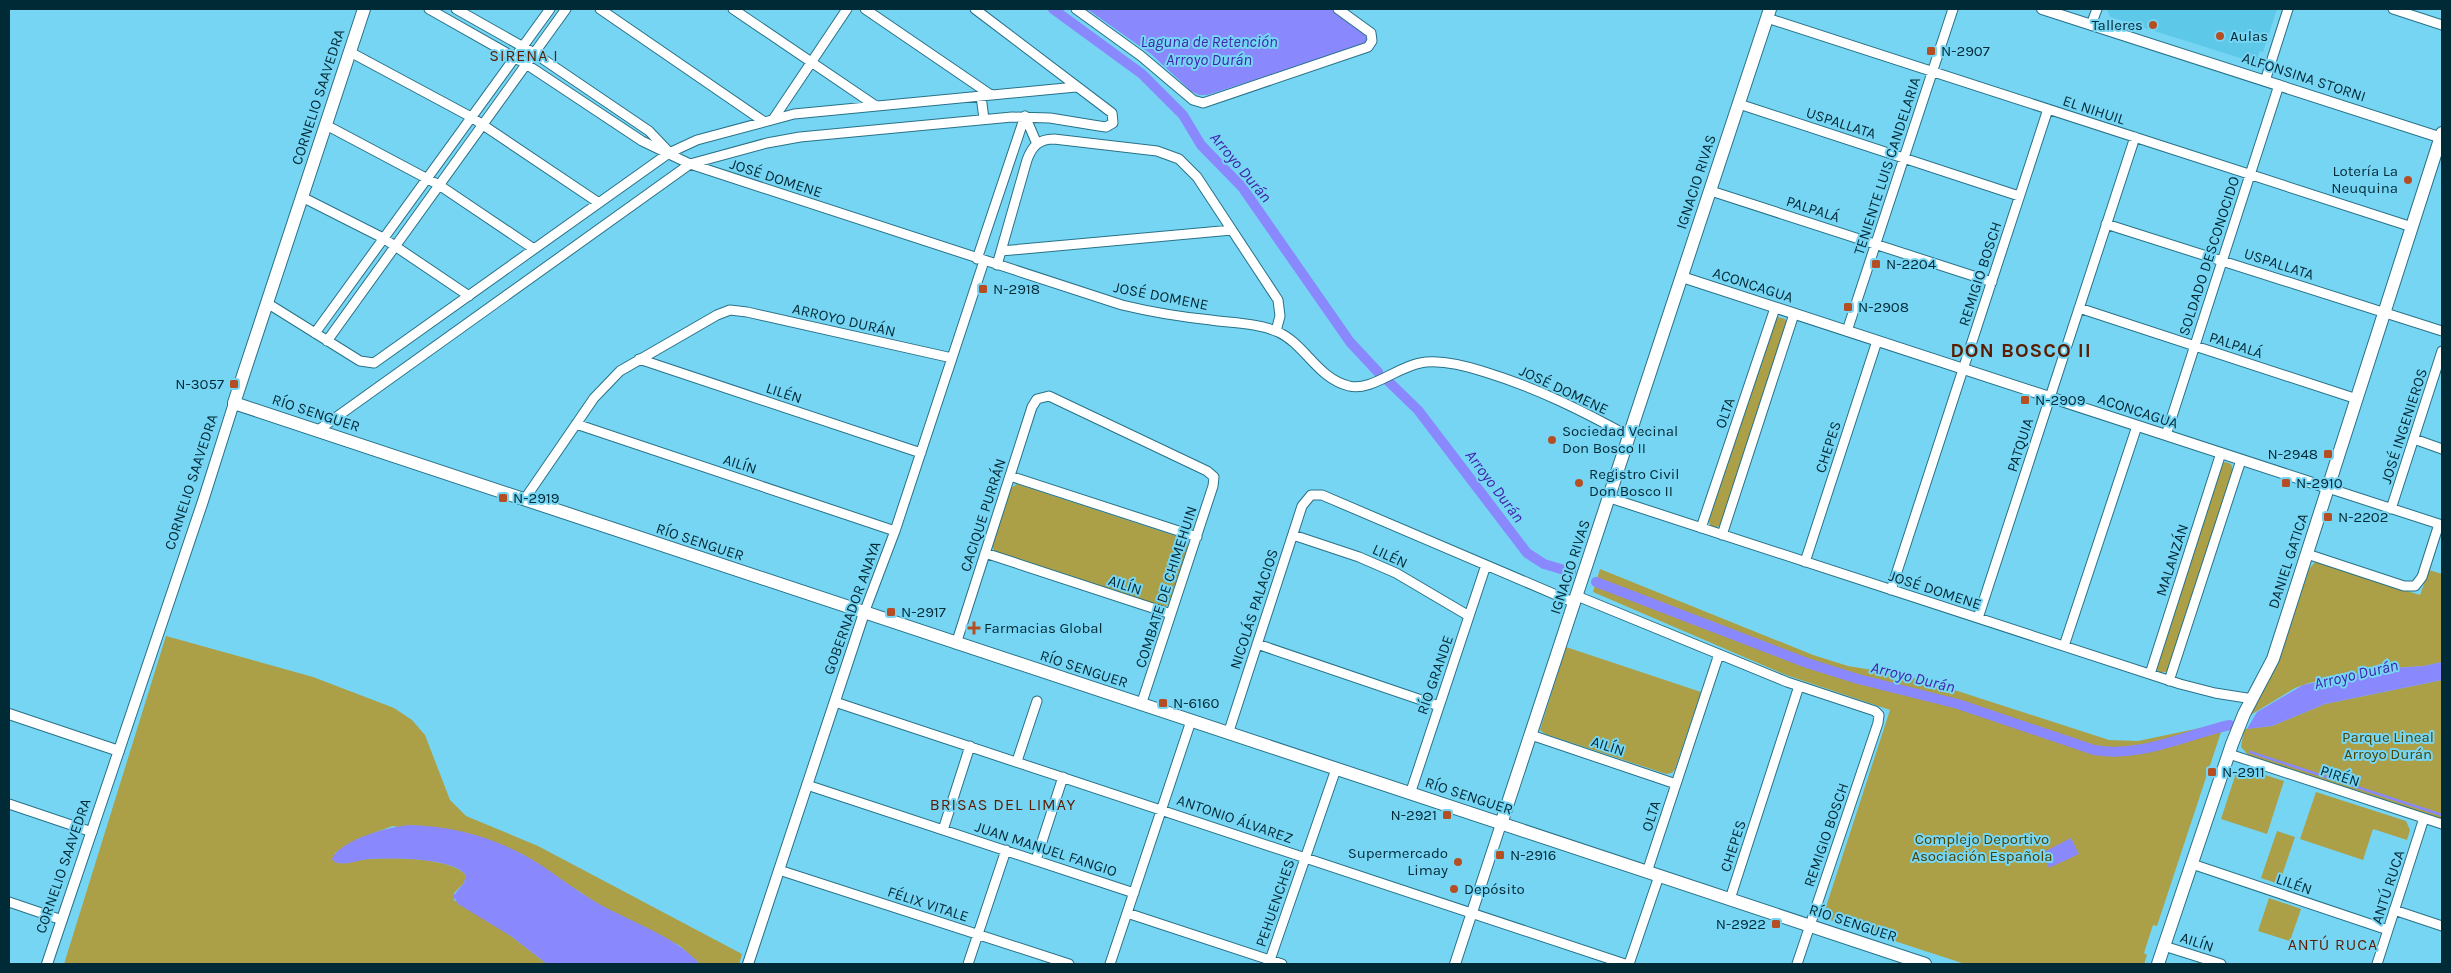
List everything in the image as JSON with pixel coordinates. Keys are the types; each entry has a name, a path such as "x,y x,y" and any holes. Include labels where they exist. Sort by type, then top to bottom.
{"main road":[{"name":"CORNELIO SAAVEDRA","path":"234,403 364,9"},
{"name":"IGNACIO RIVAS","path":"1501,824 1769,13"},
{"name":"DANIEL GATICA","path":"2158,964 2244,714 2270,667 2442,136"},
{"name":"RÍO SENGUER","path":"234,403 864,614 1925,964"}],"street":[{"name":"JOSÉ DOMENE","path":"429,9 526,64 642,141 690,164 981,260 1137,308 1276,331 1286,336 1328,376 1348,386 1359,388 1369,386 1393,372 1417,363 1430,362 1460,365 1546,393 1630,437"},
{"name":"JOSÉ DOMENE","path":"456,9 534,53 649,131 669,153"},
{"path":"314,333 550,9"},
{"path":"327,341 566,9"},
{"path":"600,9 763,121"},
{"path":"733,9 876,106"},
{"path":"774,118 847,9"},
{"path":"865,9 991,95"},
{"path":"317,431 690,164 766,143 800,137 984,119 1025,116 1099,126 1111,125 1114,120 1112,113 975,9"},
{"path":"1076,9 1134,50 1193,100 1203,103 1368,47 1372,40 1371,33 1338,9"},
{"name":"TENIENTE LUIS CANDELARIA","path":"1847,331 1953,9"},
{"name":"ALFONSINA STORNI","path":"2042,9 2061,12 2092,25 2442,136"},
{"path":"2092,25 2097,9"},
{"path":"2265,81 2288,9"},
{"path":"2393,9 2442,24"},
{"name":"EL NIHUIL","path":"1769,13 1932,72 2412,227"},
{"path":"350,52 471,117 599,202"},
{"name":"SOLDADO DESCONOCIDO","path":"2166,435 2279,85"},
{"path":"267,303 360,361 374,363 669,153 697,140 774,118 807,112 1076,87"},
{"path":"981,96 984,119"},
{"name":"USPALLATA","path":"1739,104 2019,196"},
{"name":"REMIGIO BOSCH","path":"1892,590 2048,109"},
{"path":"1025,116 1037,144"},
{"name":"GOBERNADOR ANAYA","path":"748,964 864,614 896,531 952,358 1025,116"},
{"path":"326,125 438,185 534,249"},
{"name":"PATQUIA","path":"1978,618 2134,137"},
{"path":"997,265 1027,160 1031,150 1044,139 1168,154 1188,166 1278,300 1280,316 1276,331"},
{"name":"PALPALÁ","path":"1711,191 1992,282"},
{"path":"302,196 383,238 469,296"},
{"name":"USPALLATA","path":"2106,224 2442,331"},
{"path":"1001,251 1232,230"},
{"name":"ACONCAGUA","path":"1682,277 2441,525"},
{"name":"OLTA","path":"1701,528 1775,308"},
{"name":"PALPALÁ","path":"2079,308 2357,399"},
{"name":"ARROYO DURÁN","path":"639,359 717,315 730,310 747,312 952,358"},
{"path":"1722,535 1794,314"},
{"name":"CHEPES","path":"1805,562 1877,341"},
{"name":"JOSÉ INGENIEROS","path":"2391,509 2442,351"},
{"path":"524,500 576,424 611,378 639,359"},
{"name":"LILÉN","path":"639,359 921,453"},
{"name":"CACIQUE PURRÁN","path":"956,644 1032,407 1041,397 1049,396 1207,471 1214,477"},
{"name":"CORNELIO SAAVEDRA","path":"47,964 234,403"},
{"name":"AILÍN","path":"576,424 896,531"},
{"path":"2064,646 2137,426"},
{"path":"2414,440 2442,449"},
{"name":"MALANZÁN","path":"2150,674 2221,453"},
{"path":"2170,680 2241,460"},
{"path":"1010,476 1197,537"},
{"name":"COMBATE DE CHIMEHUIN","path":"1141,705 1214,486 1214,477"},
{"name":"NICOLÁS PALACIOS","path":"1228,734 1304,501 1311,495 1322,495 1486,565"},
{"name":"JOSÉ DOMENE","path":"1610,498 2150,674 2215,693 2253,699"},
{"path":"2307,554 2404,586 2415,586 2422,577 2441,525"},
{"name":"LILÉN","path":"1293,535 1390,570 1469,616"},
{"name":"AILÍN","path":"985,553 1171,614"},
{"path":"1486,565 1799,686"},
{"name":"RÍO GRANDE","path":"1410,794 1486,565"},
{"path":"1257,644 1439,706"},
{"name":"OLTA","path":"1653,874 1676,784 1719,654"},
{"name":"REMIGIO BOSCH","path":"1797,964 1878,723 1879,715 1875,711 1799,686"},
{"name":"CHEPES","path":"1730,899 1799,686"},
{"path":"1017,761 1037,701"},
{"name":"ANTONIO ÁLVAREZ","path":"835,702 1625,964"},
{"path":"9,714 119,751"},
{"path":"1110,964 1191,721"},
{"name":"AILÍN","path":"1531,735 1676,784"},
{"path":"943,830 970,746"},
{"name":"PIRÉN","path":"2229,754 2442,824"},
{"name":"PEHUENCHES","path":"1270,960 1336,769"},
{"path":"1036,860 1064,777"},
{"name":"JUAN MANUEL FANGIO","path":"807,785 1134,893"},
{"path":"9,804 92,832"},
{"name":"ANTÚ RUCA","path":"2377,964 2424,818"},
{"name":"IGNACIO RIVAS","path":"1455,964 1501,824"},
{"path":"968,964 1006,850"},
{"name":"LILÉN","path":"2192,864 2388,930"},
{"name":"FÉLIX VITALE","path":"779,870 1068,964"},
{"path":"1629,964 1653,874"},
{"path":"9,902 62,920"},
{"path":"2394,910 2442,926"},
{"path":"1127,912 1282,964"},
{"name":"AILÍN","path":"2164,946 2221,964"}],"shaded area":[{"name":"Aulas","path":"2107,9 2277,9 2263,52 2260,51 2256,63 2110,17"}],"green space":[{"path":"1778,317 1785,319 1787,323 1721,525 1715,528 1710,525 1709,521 1773,321"},
{"path":"2225,462 2231,464 2233,471 2169,671 2160,673 2156,669 2221,465"},
{"path":"1017,484 1185,539 1188,542 1187,549 1168,605 1162,608 995,552 991,545 1011,488"},
{"path":"2315,562 2420,595 2429,570 2442,574 2442,662 2424,666 2379,669 2309,683 2295,688 2249,716 2279,661 2309,569"},
{"name":"Complejo Deportivo Asociación Española","path":"1600,569 1813,655 1848,666 1903,675 1939,685 2109,740 2138,741 2224,723 2157,926 2153,925 2144,953 2147,955 2144,964 1965,964 1830,920 1825,910 1890,710 1786,675 1593,592"},
{"path":"166,636 313,677 394,708 412,720 425,735 450,800 466,816 538,846 742,954 739,964 700,964 680,946 598,904 522,854 393,826 360,838 335,853 337,863 368,859 405,858 434,862 458,869 466,875 464,883 454,893 454,900 511,936 547,964 64,964"},
{"path":"1566,647 1701,692 1672,773 1666,774 1545,734 1540,730"},
{"name":"Parque Lineal Arroyo Durán","path":"2442,680 2442,820 2250,757 2241,747 2244,729 2272,726 2325,704"},
{"path":"2243,768 2284,781 2267,834 2221,819 2237,770"},
{"path":"2316,792 2406,821 2410,830 2407,840 2373,829 2363,860 2300,839"},
{"path":"2277,831 2295,837 2279,884 2261,878"},
{"path":"2269,898 2301,909 2290,941 2258,931"}],"water":[{"name":"Laguna de Retención Arroyo Durán","path":"1087,9 1332,9 1368,37 1367,43 1363,45 1207,95 1199,95 1191,91 1151,54"},
{"path":"2442,662 2442,680 2325,704 2272,726 2247,729 2257,712 2303,685 2379,669 2424,666"},
{"path":"411,825 440,827 468,833 496,842 522,854 599,904 678,945 700,964 547,964 511,936 458,904 453,896 464,883 466,875 459,869 420,860 369,859 342,863 332,859 345,845 367,835 391,828"},
{"path":"2071,838 2079,854 2049,868 2042,853"}],"waterway":[{"name":"Arroyo Durán","path":"1053,9 1142,74 1183,115 1201,145 1242,187 1350,342 1378,372"},
{"name":"Arroyo Durán","path":"1387,380 1418,410 1527,553 1544,564 1571,572"},
{"name":"Arroyo Durán","path":"1596,582 1807,663 1858,679 1958,704 2094,750 2112,752 2146,748 2230,725"},
{"path":"2250,752 2442,815"}],"place":[{"name":"Talleres","path":"2153,25"},
{"name":"Aulas","path":"2220,36"},
{"name":"N-2907","path":"1931,51"},
{"name":"Lotería La Neuquina","path":"2408,180"},
{"name":"N-2204","path":"1876,264"},
{"name":"N-2918","path":"983,289"},
{"name":"N-2908","path":"1848,307"},
{"name":"N-3057","path":"234,384"},
{"name":"N-2909","path":"2025,400"},
{"name":"Sociedad Vecinal Don Bosco II","path":"1552,440"},
{"name":"N-2948","path":"2328,454"},
{"name":"Registro Civil Don Bosco II","path":"1579,483"},
{"name":"N-2910","path":"2286,483"},
{"name":"N-2919","path":"503,498"},
{"name":"N-2202","path":"2328,517"},
{"name":"N-2917","path":"891,612"},
{"name":"Farmacias Global","path":"974,628"},
{"name":"N-6160","path":"1163,703"},
{"name":"N-2911","path":"2212,772"},
{"name":"N-2921","path":"1447,815"},
{"name":"N-2916","path":"1500,855"},
{"name":"Supermercado Limay","path":"1458,862"},
{"name":"Depósito","path":"1454,889"},
{"name":"N-2922","path":"1776,924"}],"district":[{"name":"SIRENA I","path":"524,55"},
{"name":"DON BOSCO II","path":"2021,350"},
{"name":"BRISAS DEL LIMAY","path":"1003,804"},
{"name":"ANTÚ RUCA","path":"2333,944"}]}
